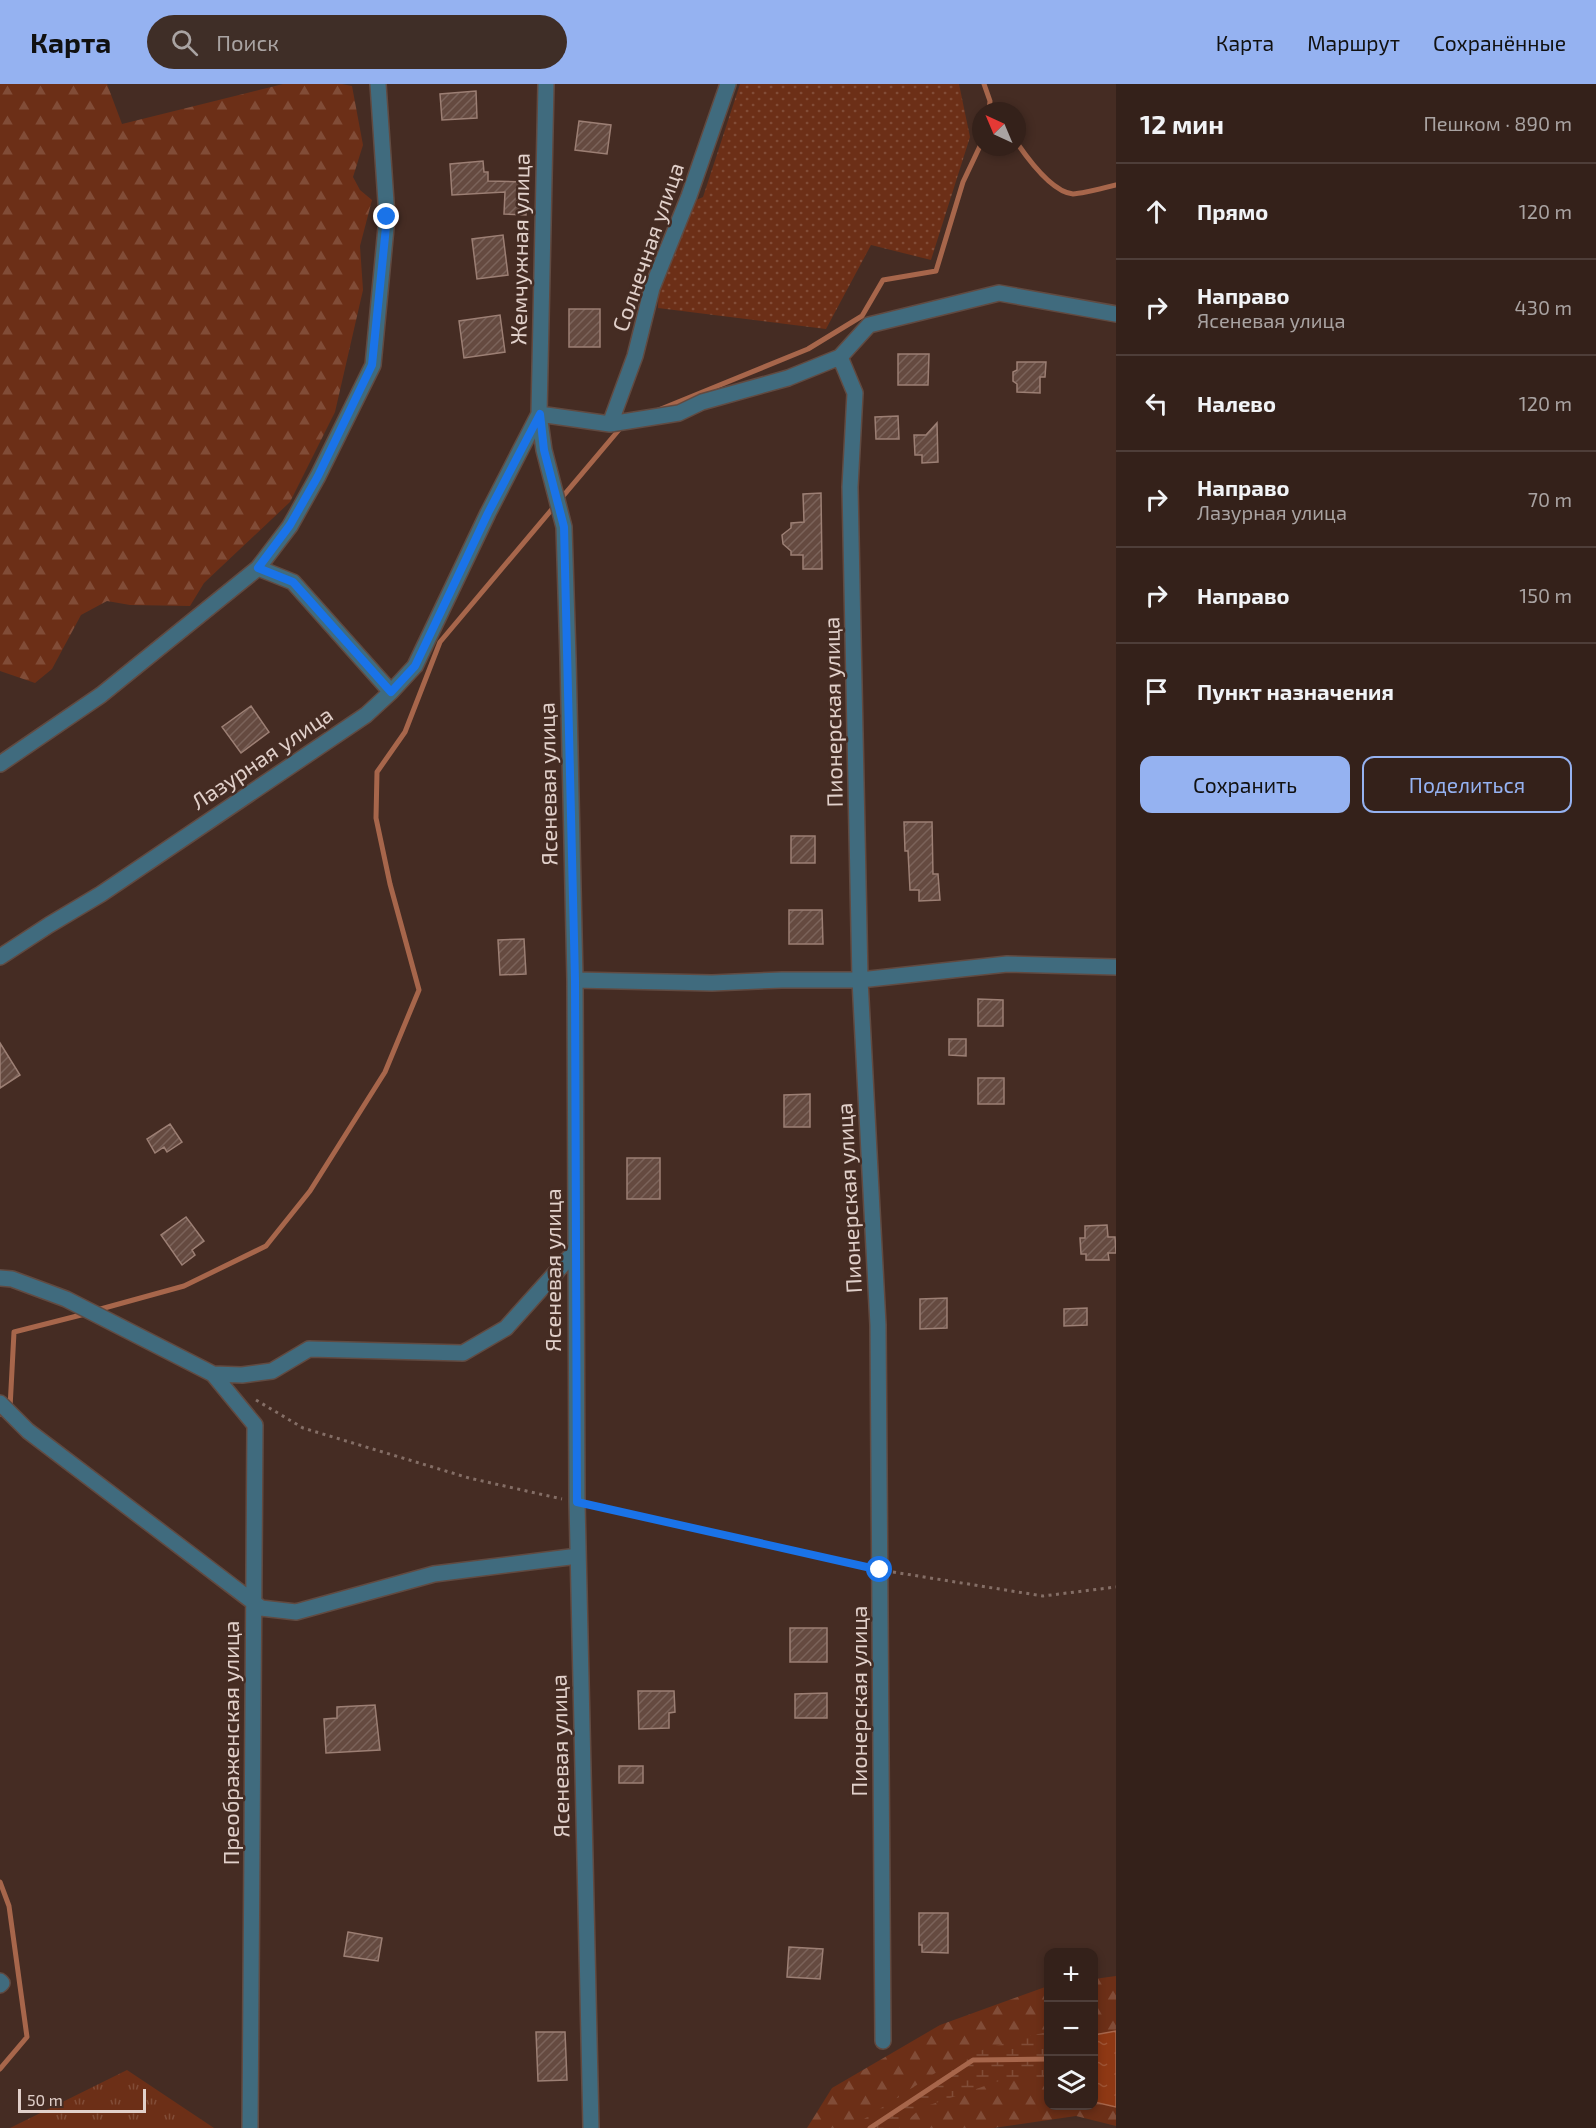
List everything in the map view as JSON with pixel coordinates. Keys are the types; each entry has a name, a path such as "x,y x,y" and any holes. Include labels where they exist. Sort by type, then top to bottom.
{"street":[{"path":"0,764 101,695 258,568 290,525 318,476 372,365 387,217 378,84"},
{"name":"Жемчужная улица","path":"540,414 546,84"},
{"name":"Солнечная улица","path":"610,424 635,356 652,288 689,196 728,84"},
{"path":"540,414 610,424 679,413 702,402 788,378 840,357 869,325 999,293 1116,314"},
{"name":"Пионерская улица","path":"840,357 855,393 850,486 860,980 878,1325 883,2041"},
{"name":"Лазурная улица","path":"0,957 101,894 357,722 391,692 415,666 488,513 540,414"},
{"name":"Ясеневая улица","path":"540,414 544,450 564,527 575,980 577,1502 591,2128"},
{"path":"258,568 293,582 391,692"},
{"path":"575,980 712,983 860,980 1007,964 1116,967"},
{"path":"0,1278 12,1279 66,1299 213,1374 242,1375 272,1371 309,1349 462,1353 506,1328 576,1250"},
{"name":"Преображенская улица","path":"213,1374 255,1425 250,2128"},
{"path":"0,1403 28,1431 261,1608 296,1612 434,1574 578,1556"}],"path":[{"path":"253,1398 303,1428 469,1478 880,1570 1043,1596 1116,1587"}],"green space":[{"path":"0,84 107,84 122,124 283,84 352,86 363,145 353,177 360,190 372,200 360,246 363,290 335,412 290,502 204,583 190,606 130,605 107,601 81,615 52,669 35,683 0,671"},
{"path":"740,84 959,84 970,137 931,260 871,245 826,329 658,308 659,285 692,202 703,197"},
{"path":"1116,1976 1116,2031 1098,2034 1098,2002 1098,1978"},
{"path":"1044,1987 1044,2110 1098,2110 1098,2103 1116,2107 1116,2126 1076,2116 993,2128 807,2128 832,2088 940,2025"},
{"path":"1044,2033 1044,2084 1023,2078 1005,2079 921,2108 899,2128 855,2128 864,2119 960,2057"},
{"path":"127,2070 214,2128 10,2128"}],"water":[{"path":"1116,2031 1116,2107 1098,2103 1098,2034"}],"building":[{"path":"476,91 477,118 442,120 440,94"},
{"path":"579,121 611,125 607,154 575,150"},
{"path":"483,161 484,172 488,172 488,181 527,182 526,215 504,214 505,192 452,195 450,164"},
{"path":"503,235 508,275 477,279 472,239"},
{"path":"569,309 600,309 600,347 569,347"},
{"path":"500,315 505,352 464,358 459,321"},
{"path":"898,354 929,354 928,385 898,385"},
{"path":"1017,362 1046,362 1045,377 1040,377 1040,393 1017,392 1013,372 1017,370"},
{"path":"898,416 899,439 876,439 875,417"},
{"path":"937,423 938,462 922,463 922,455 915,455 914,435 926,435"},
{"path":"821,493 822,569 803,569 803,555 791,555 791,551 783,544 782,535 791,528 791,523 804,522 803,494"},
{"path":"251,706 269,732 241,753 222,727"},
{"path":"904,822 932,822 933,874 938,874 940,900 919,901 919,890 910,890"},
{"path":"791,836 815,836 815,863 791,863"},
{"path":"789,910 822,910 823,944 789,944"},
{"path":"524,939 526,974 500,975 498,940"},
{"path":"978,999 1003,1000 1003,1026 978,1026"},
{"path":"949,1039 966,1039 966,1056 949,1055"},
{"path":"0,1043 20,1075 0,1088"},
{"path":"978,1078 1004,1078 1004,1104 978,1104"},
{"path":"810,1094 810,1127 784,1127 784,1095"},
{"path":"170,1124 182,1142 167,1152 164,1147 155,1153 147,1139"},
{"path":"627,1158 660,1158 660,1199 627,1199"},
{"path":"186,1217 204,1241 192,1250 195,1255 182,1265 161,1235"},
{"path":"1107,1225 1108,1237 1115,1237 1116,1253 1108,1253 1109,1260 1086,1260 1086,1254 1081,1254 1080,1238 1085,1238 1085,1226"},
{"path":"947,1298 947,1328 920,1329 920,1299"},
{"path":"1087,1308 1087,1325 1064,1326 1064,1309"},
{"path":"790,1628 827,1628 827,1662 790,1662"},
{"path":"638,1691 674,1691 675,1712 669,1713 669,1728 639,1729"},
{"path":"827,1693 827,1718 795,1718 795,1694"},
{"path":"375,1705 380,1750 326,1753 324,1719 337,1718 337,1707"},
{"path":"619,1766 643,1766 643,1783 619,1783"},
{"path":"919,1913 948,1913 948,1953 922,1952 922,1945 919,1945"},
{"path":"348,1932 382,1938 378,1961 344,1956"},
{"path":"789,1947 823,1949 820,1979 787,1977"},
{"path":"536,2032 565,2032 567,2080 538,2081"}],"waterway":[{"path":"984,84 990,102"},
{"path":"656,411 808,349 862,316 883,280 936,271 963,182 975,156"},
{"path":"1026,156 1041,174 1065,192 1076,194 1116,185"},
{"path":"97,1310 184,1286 266,1246 310,1191 385,1072 419,990 390,884 376,818 377,772 405,732 440,642 623,425"},
{"path":"0,1414 10,1408 14,1332 85,1314"},
{"path":"0,1882 9,1906 27,2037 0,2069"},
{"path":"870,2128 973,2060 1044,2059"}],"route":[{"path":"387,217 372,365 318,476 290,525 258,568 293,582 391,692 415,666 488,513 540,414 544,450 564,527 575,980 577,1502 880,1570"}]}
